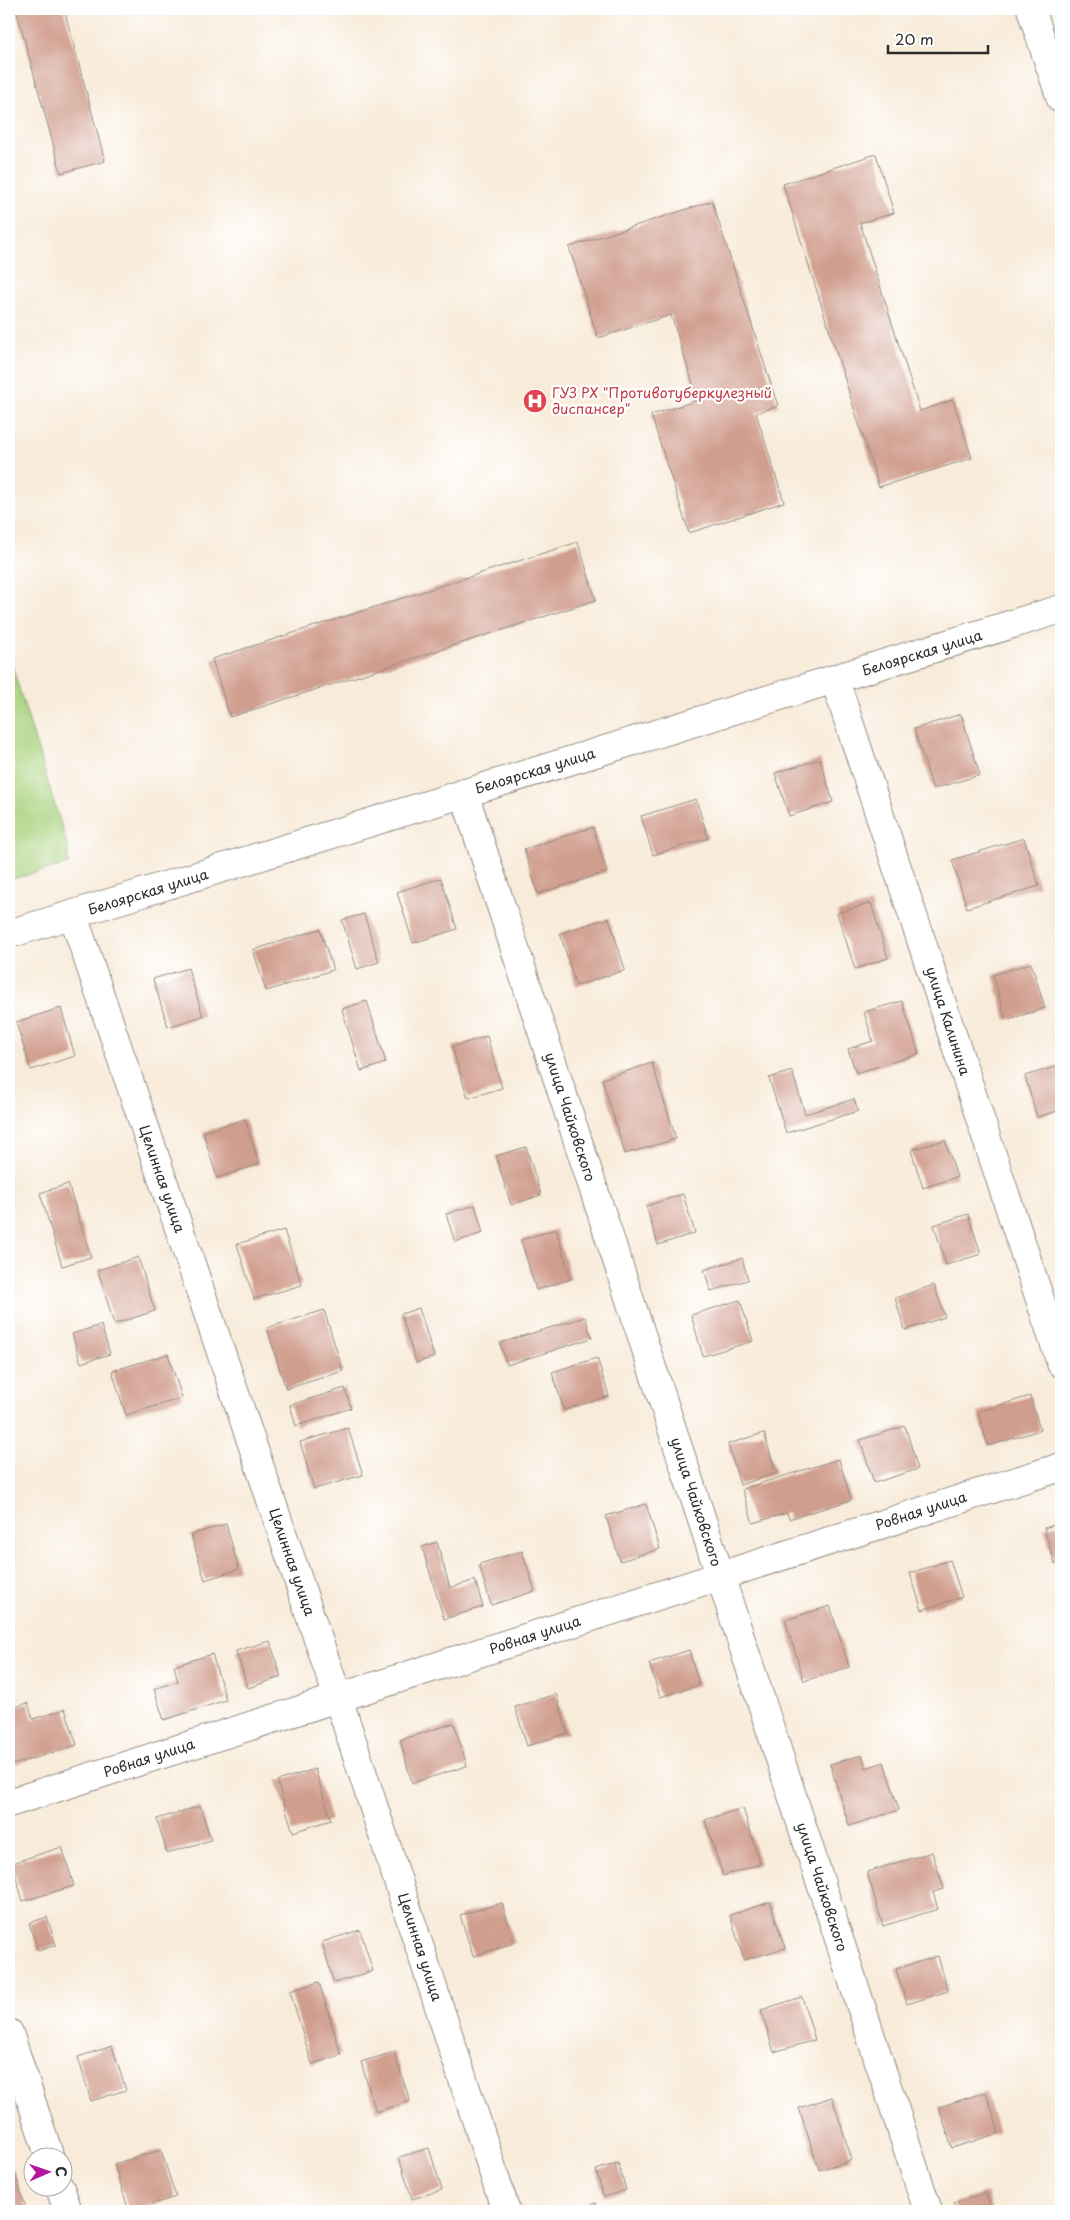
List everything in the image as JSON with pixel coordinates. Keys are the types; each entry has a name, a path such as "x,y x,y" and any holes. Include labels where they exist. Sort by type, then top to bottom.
{"street":[{"path":"1032,9 1061,99"},
{"name":"Белоярская улица","path":"9,934 73,916 1061,609"},
{"name":"улица Калинина","path":"836,680 1061,1363"},
{"name":"улица Чайковского","path":"464,793 928,2211"},
{"name":"Целинная улица","path":"73,916 338,1698 506,2211"},
{"name":"Ровная улица","path":"9,1803 1061,1466"},
{"path":"9,2033 47,2148"},
{"path":"63,2198 68,2211"}],"green space":[{"path":"9,656 68,848 68,864 9,880"}],"building":[{"path":"16,9 64,9 105,161 61,173"},
{"path":"876,154 894,213 860,223 920,411 953,400 972,458 879,487 783,184"},
{"path":"712,201 778,406 756,413 784,502 689,533 651,415 698,400 671,315 598,338 569,247"},
{"path":"578,542 596,600 230,717 212,659"},
{"path":"961,714 980,775 933,789 914,729"},
{"path":"820,759 833,802 789,816 775,773"},
{"path":"696,799 708,838 653,855 641,816"},
{"path":"593,827 607,872 538,894 524,849"},
{"path":"1024,838 1039,886 967,908 952,860"},
{"path":"441,878 457,929 413,943 397,892"},
{"path":"871,903 888,958 855,969 837,913"},
{"path":"364,914 379,962 357,969 342,920"},
{"path":"609,918 625,970 576,986 560,933"},
{"path":"320,929 333,970 266,991 253,950"},
{"path":"1031,963 1045,1008 1006,1020 993,975"},
{"path":"188,968 203,1016 168,1027 153,979"},
{"path":"367,1001 386,1063 361,1071 342,1009"},
{"path":"902,1001 919,1054 856,1073 848,1049 873,1041 864,1012"},
{"path":"61,1008 75,1056 31,1070 16,1022"},
{"path":"487,1036 502,1088 468,1098 452,1047"},
{"path":"652,1063 676,1139 625,1154 602,1079"},
{"path":"1061,1065 1061,1110 1037,1117 1025,1076"},
{"path":"792,1071 805,1114 854,1099 858,1111 786,1133 769,1078"},
{"path":"245,1119 259,1164 217,1178 203,1132"},
{"path":"945,1140 957,1177 923,1188 911,1150"},
{"path":"526,1147 541,1195 511,1205 496,1156"},
{"path":"68,1184 91,1257 62,1266 40,1193"},
{"path":"683,1194 695,1233 658,1245 646,1206"},
{"path":"475,1205 483,1233 455,1242 446,1214"},
{"path":"968,1214 981,1254 946,1265 934,1225"},
{"path":"556,1229 571,1279 536,1290 521,1240"},
{"path":"284,1230 302,1285 254,1299 237,1244"},
{"path":"138,1257 155,1311 114,1324 98,1270"},
{"path":"742,1258 748,1280 711,1291 704,1270"},
{"path":"934,1285 945,1317 905,1330 895,1298"},
{"path":"740,1300 753,1341 703,1356 691,1315"},
{"path":"419,1308 434,1357 416,1363 401,1314"},
{"path":"324,1310 343,1371 286,1389 267,1328"},
{"path":"585,1317 592,1338 507,1365 500,1343"},
{"path":"101,1325 110,1354 81,1363 72,1334"},
{"path":"168,1354 182,1398 126,1415 112,1371"},
{"path":"597,1358 609,1396 564,1410 552,1372"},
{"path":"345,1388 351,1408 296,1426 290,1405"},
{"path":"1030,1396 1040,1430 988,1446 978,1412"},
{"path":"905,1426 918,1469 874,1483 860,1440"},
{"path":"348,1428 363,1475 314,1489 300,1442"},
{"path":"764,1433 776,1473 740,1485 728,1444"},
{"path":"839,1459 851,1500 789,1519 787,1513 753,1523 742,1489"},
{"path":"646,1504 660,1549 620,1561 606,1516"},
{"path":"1061,1523 1061,1562 1055,1564 1044,1528"},
{"path":"226,1524 239,1569 205,1580 191,1535"},
{"path":"437,1542 450,1588 475,1580 483,1607 444,1619 422,1547"},
{"path":"522,1551 535,1591 491,1605 479,1564"},
{"path":"950,1560 962,1597 922,1610 910,1573"},
{"path":"830,1606 849,1667 804,1681 785,1620"},
{"path":"270,1641 281,1677 248,1688 236,1651"},
{"path":"689,1650 699,1685 660,1697 649,1663"},
{"path":"212,1654 226,1700 164,1720 154,1689 178,1681 174,1666"},
{"path":"556,1694 568,1733 527,1746 515,1707"},
{"path":"28,1703 33,1719 65,1709 77,1745 9,1766 9,1709"},
{"path":"454,1723 467,1766 412,1783 400,1740"},
{"path":"862,1755 866,1768 884,1762 899,1810 849,1826 830,1764"},
{"path":"315,1769 331,1820 293,1832 277,1781"},
{"path":"200,1806 211,1840 167,1853 157,1819"},
{"path":"743,1808 760,1864 723,1876 705,1820"},
{"path":"62,1847 74,1886 23,1901 12,1863"},
{"path":"932,1852 944,1889 933,1892 938,1909 883,1926 867,1872"},
{"path":"770,1902 785,1948 744,1960 730,1915"},
{"path":"502,1903 514,1943 473,1956 460,1915"},
{"path":"47,1917 56,1945 38,1951 29,1923"},
{"path":"360,1930 373,1971 334,1983 322,1942"},
{"path":"938,1956 948,1991 907,2004 896,1969"},
{"path":"319,1982 341,2055 312,2064 290,1991"},
{"path":"802,1997 815,2040 774,2052 761,2010"},
{"path":"112,2046 126,2090 91,2101 78,2057"},
{"path":"394,2052 410,2101 376,2112 361,2062"},
{"path":"986,2092 999,2133 952,2148 939,2107"},
{"path":"832,2097 852,2160 819,2170 799,2108"},
{"path":"429,2148 442,2190 412,2199 399,2157"},
{"path":"161,2150 176,2197 129,2211 114,2164"},
{"path":"618,2163 626,2190 604,2197 596,2170"},
{"path":"13,2168 27,2211 9,2211 9,2169"},
{"path":"986,2193 992,2211 956,2211 953,2203"},
{"path":"596,2203 599,2211 572,2211"}],"place":[{"name":"ГУЗ РХ \"Противотуберкулезный диспансер\"","path":"535,401"}]}
